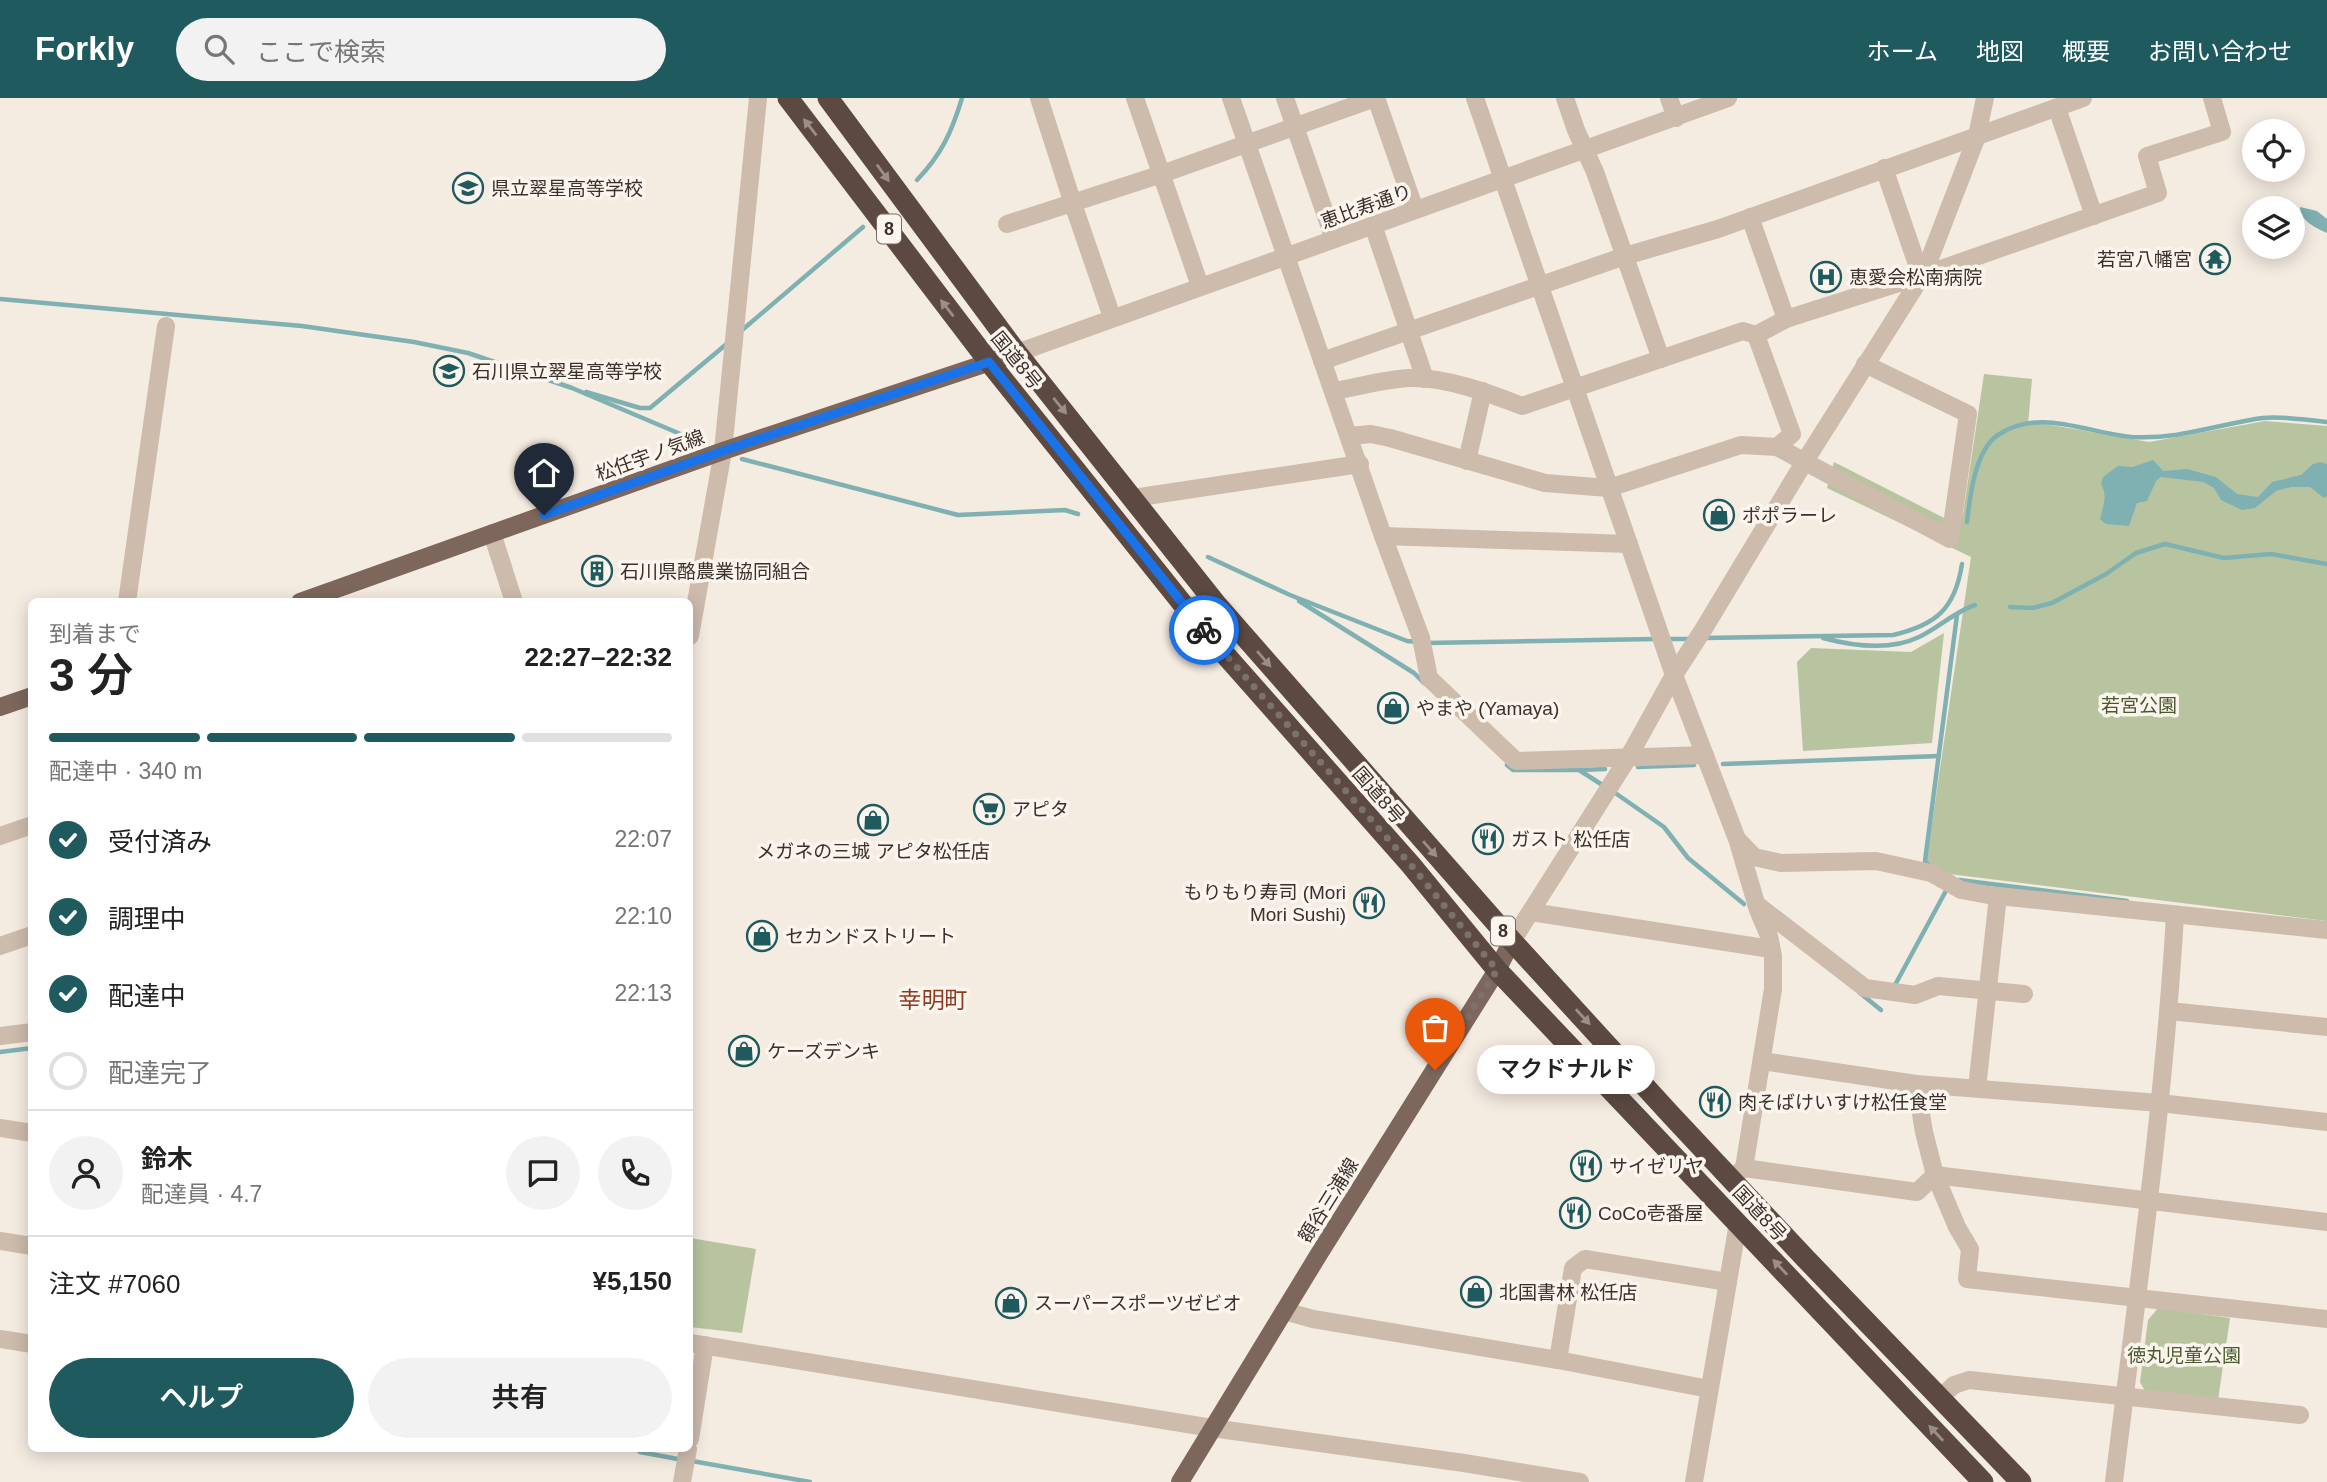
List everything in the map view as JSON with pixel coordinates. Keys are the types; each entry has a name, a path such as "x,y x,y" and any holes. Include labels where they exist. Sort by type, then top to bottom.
{"highway":[{"name":"国道8号","path":"788,98 927,283 1206,633 1411,865 1497,970 1983,1482"},
{"name":"国道8号","path":"828,98 1017,353 1217,605 1512,941 1738,1173 2021,1482"}],"main road":[{"name":"松任宇ノ気線","path":"311,598 723,451 1017,353"},
{"path":"0,707 28,697"},
{"name":"額谷三浦線","path":"1180,1482 1497,970 1512,941"}],"street":[{"path":"693,619 723,451 758,98"},
{"path":"1135,98 1200,286"},
{"path":"1231,98 1423,645 1429,678 1517,761 1705,755"},
{"path":"1285,98 1334,239"},
{"path":"1007,224 1162,174 1375,98 1415,210"},
{"path":"1475,98 1574,389 1674,674 1737,839 1756,904 1769,936 1773,989 1762,1061 1738,1173 1917,1192 1935,1175"},
{"path":"1565,98 1584,151 1595,172 1661,359"},
{"path":"1669,98 1676,118"},
{"name":"恵比寿通り","path":"1017,353 1728,98"},
{"path":"1512,941 1628,758 1674,674 1922,276 1977,136 1985,98"},
{"path":"1322,361 1625,256 1750,217 2083,98"},
{"path":"1334,391 1408,378 1425,379 1483,391 1522,406 1743,331 1756,335 1786,318 1922,276 2158,193 2147,156 2222,132 2211,98"},
{"path":"1041,99 1112,317"},
{"path":"2057,108 2094,216"},
{"path":"1884,168 1922,276"},
{"path":"1750,217 1786,318"},
{"path":"1373,225 1425,379"},
{"path":"128,598 166,326"},
{"path":"1756,335 1792,434 1777,447"},
{"path":"1350,436 1390,438 1545,483 1609,488 1741,445 1777,447 1950,539 1968,414 1865,364"},
{"path":"1467,461 1483,391"},
{"path":"1133,498 1360,464"},
{"path":"492,533 513,598"},
{"path":"1383,536 1629,544"},
{"path":"0,836 28,826"},
{"path":"1737,839 1754,857 1781,863 1876,862 1931,873 1961,890 1998,896 2327,930"},
{"path":"1977,1088 1998,896"},
{"path":"1756,904 1865,989 1915,995 1938,986 2024,994"},
{"path":"1531,912 1771,949"},
{"path":"2114,1482 2160,1103 2175,915"},
{"path":"0,946 28,936"},
{"path":"2169,1011 2327,1027"},
{"path":"0,1036 28,1032"},
{"path":"1762,1061 1916,1084 2160,1103 2327,1122"},
{"path":"1916,1084 1935,1175 1957,1227 1970,1249 1967,1279 2327,1319"},
{"path":"0,1128 28,1132"},
{"path":"1935,1175 2327,1222"},
{"path":"1694,1482 1738,1223"},
{"path":"0,1241 28,1244"},
{"path":"1558,1360 1573,1268 1585,1259 1728,1282"},
{"path":"1284,1311 1313,1319 1558,1360 1709,1389"},
{"path":"0,1339 28,1343"},
{"path":"693,1386 697,1344 1212,1428 1580,1482"},
{"path":"1941,1397 1954,1385 1969,1380 2300,1415"},
{"path":"1461,1482 1464,1463"}],"green space":[{"name":"若宮公園","path":"1984,374 2032,379 2028,425 2040,423 2149,442 2265,421 2327,426 2327,921 1925,871 1971,557 1827,488 1834,462 1954,523 1963,514"},
{"path":"1944,633 1932,743 1803,751 1797,662 1811,648 1911,652"},
{"path":"693,1238 756,1249 742,1333 693,1327"},
{"name":"徳丸児童公園","path":"2158,1308 2230,1318 2218,1400 2145,1391 2140,1382 2148,1320"}],"water":[{"path":"2305,208 2317,211 2327,219 2327,233 2314,226 2306,220"},
{"path":"2153,460 2163,471 2187,469 2216,477 2237,494 2258,497 2272,482 2301,475 2313,464 2320,462 2327,464 2327,496 2324,498 2310,487 2291,487 2276,491 2255,508 2242,510 2221,500 2214,488 2203,482 2161,477 2156,481 2147,501 2137,503 2129,526 2106,524 2100,519 2105,497 2101,484 2103,477 2118,466 2133,467"}],"waterway":[{"path":"917,180 945,142 962,98"},
{"path":"741,331 863,227"},
{"path":"0,299 302,326 414,342 468,353 572,388 704,444"},
{"path":"586,392 640,408 650,408 729,342"},
{"path":"1967,522 1975,474 1984,451 1998,435 2014,427 2047,422 2115,435 2149,437 2182,434 2263,418 2327,422"},
{"path":"742,459 958,515 1065,510 1078,514"},
{"path":"2010,607 2032,608 2052,603 2106,574 2136,553 2165,544 2224,558 2271,554 2327,564"},
{"path":"1208,557 1290,595 1407,641 1418,642"},
{"path":"1703,638 1893,635 1908,631 1941,613 1954,593 1962,564"},
{"path":"1299,601 1414,673 1424,683"},
{"path":"1823,638 1859,645 1896,644 1919,637 1975,605"},
{"path":"1929,866 1925,861 1957,615"},
{"path":"1426,643 1655,639"},
{"path":"1668,639 1690,639"},
{"path":"1723,764 1939,756"},
{"path":"1507,765 1513,770 1579,770 1604,786"},
{"path":"1638,767 1694,765"},
{"path":"1580,770 1605,769"},
{"path":"1611,790 1664,827 1688,858 1744,904"},
{"path":"1959,880 2127,901"},
{"path":"1895,985 1948,887"},
{"path":"1860,993 1881,1010"},
{"path":"0,1052 28,1048"},
{"path":"640,1452 683,1460"},
{"path":"692,1461 810,1482"}],"way so far":[{"path":"1204,630 1411,865 1497,970 1435,1070"}],"place":[{"name":"県立翠星高等学校","path":"468,188"},
{"name":"若宮八幡宮","path":"2215,259"},
{"name":"恵愛会松南病院","path":"1826,277"},
{"name":"石川県立翠星高等学校","path":"449,371"},
{"name":"ポポラーレ","path":"1719,515"},
{"name":"石川県酪農業協同組合","path":"597,571"},
{"name":"やまや (Yamaya)","path":"1393,708"},
{"name":"アピタ","path":"989,809"},
{"name":"メガネの三城 アピタ松任店","path":"873,820"},
{"name":"ガスト 松任店","path":"1488,839"},
{"name":"もりもり寿司 (Mori Mori Sushi)","path":"1369,903"},
{"name":"セカンドストリート","path":"762,936"},
{"name":"ケーズデンキ","path":"744,1051"},
{"name":"マクドナルド","path":"1435,1070"},
{"name":"肉そばけいすけ松任食堂","path":"1715,1102"},
{"name":"サイゼリヤ","path":"1586,1166"},
{"name":"CoCo壱番屋","path":"1575,1213"},
{"name":"北国書林 松任店","path":"1476,1292"},
{"name":"スーパースポーツゼビオ","path":"1011,1303"}],"district":[{"name":"幸明町","path":"933,1000"}],"route":[{"path":"544,515 723,451 989,362 1204,630"}]}
